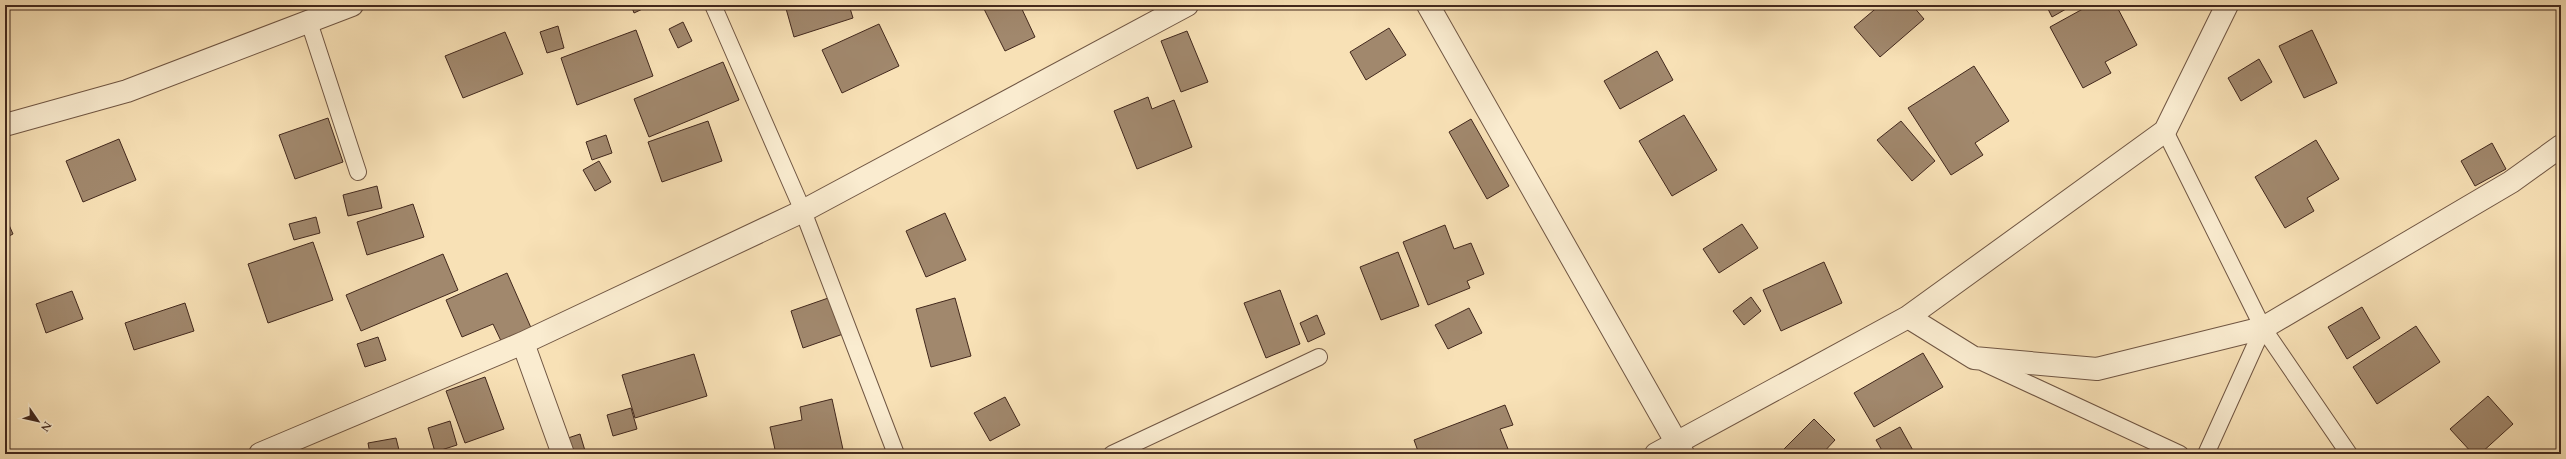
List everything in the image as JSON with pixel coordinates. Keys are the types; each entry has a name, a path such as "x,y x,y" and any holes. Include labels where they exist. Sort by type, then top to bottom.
{"street":[{"path":"5,125 127,91 352,5"},
{"path":"260,454 523,343 803,211 1187,5"},
{"path":"1428,5 1679,449"},
{"path":"1656,454 1679,449 1908,317 2165,131 2226,5"},
{"path":"1908,317 1974,358 2097,369 2263,328 2511,182 2561,146"},
{"path":"523,343 563,454"}],"lane":[{"path":"713,5 803,211 896,454"},
{"path":"309,22 358,172"},
{"path":"2165,131 2263,328 2349,454"},
{"path":"2206,454 2263,328"},
{"path":"1112,454 1319,357"},
{"path":"1974,358 2180,454"}],"building":[{"path":"631,5 651,5 634,13"},
{"path":"785,5 849,5 853,18 794,37"},
{"path":"982,5 1020,5 1035,37 1005,51"},
{"path":"1880,5 1912,5 1924,19 1880,57 1854,27"},
{"path":"2046,5 2073,5 2052,17"},
{"path":"2090,5 2116,5 2137,45 2105,62 2111,73 2083,88 2050,27"},
{"path":"683,22 692,41 678,48 669,29"},
{"path":"879,24 899,66 842,93 822,50"},
{"path":"558,26 564,48 547,53 540,32"},
{"path":"1389,28 1406,55 1366,80 1350,52"},
{"path":"636,30 653,76 577,105 561,58"},
{"path":"2312,30 2337,83 2304,98 2279,46"},
{"path":"1187,31 1208,82 1181,92 1161,41"},
{"path":"505,32 523,74 463,98 445,56"},
{"path":"1657,51 1673,80 1620,109 1604,81"},
{"path":"2259,59 2272,82 2241,101 2228,78"},
{"path":"723,62 739,100 649,137 634,99"},
{"path":"1974,66 2009,121 1975,143 1983,155 1951,175 1908,108"},
{"path":"1148,97 1152,109 1174,100 1192,147 1137,169 1114,111"},
{"path":"1684,115 1717,170 1672,196 1639,141"},
{"path":"328,118 343,162 295,179 279,135"},
{"path":"1471,119 1509,186 1487,199 1449,132"},
{"path":"708,121 722,161 662,182 648,142"},
{"path":"1901,121 1935,161 1912,181 1877,140"},
{"path":"606,135 612,153 592,160 586,142"},
{"path":"119,139 136,180 83,202 66,161"},
{"path":"2316,140 2339,179 2307,198 2314,211 2285,228 2255,177"},
{"path":"2492,143 2506,169 2475,186 2461,161"},
{"path":"599,161 611,182 595,191 583,170"},
{"path":"377,186 382,208 348,216 343,195"},
{"path":"413,204 424,237 367,255 357,222"},
{"path":"945,213 966,260 926,277 906,231"},
{"path":"5,216 13,234 5,238"},
{"path":"316,217 320,233 294,240 289,224"},
{"path":"1742,224 1758,248 1719,273 1703,249"},
{"path":"1445,225 1454,249 1471,243 1484,274 1467,281 1470,288 1428,305 1403,242"},
{"path":"313,242 333,300 268,323 248,264"},
{"path":"1398,252 1419,306 1381,320 1360,267"},
{"path":"443,254 458,290 361,331 346,295"},
{"path":"1824,262 1842,303 1781,331 1763,290"},
{"path":"507,273 532,330 502,343 493,324 462,337 446,300"},
{"path":"1280,290 1300,344 1266,358 1244,303"},
{"path":"72,291 83,319 46,333 36,304"},
{"path":"834,296 846,333 803,348 791,311"},
{"path":"1751,297 1761,311 1744,325 1733,311"},
{"path":"955,298 971,356 931,367 916,309"},
{"path":"185,303 194,331 134,350 125,323"},
{"path":"2362,307 2380,338 2347,359 2328,327"},
{"path":"1469,308 1482,333 1448,349 1435,325"},
{"path":"1317,315 1325,334 1308,342 1300,323"},
{"path":"2416,326 2440,362 2377,404 2353,367"},
{"path":"378,337 386,360 365,367 357,344"},
{"path":"1923,353 1943,387 1874,427 1854,393"},
{"path":"694,354 707,396 635,418 622,375"},
{"path":"485,377 504,429 465,443 446,391"},
{"path":"2488,396 2513,424 2480,454 2473,454 2450,429"},
{"path":"1005,397 1020,425 990,441 974,413"},
{"path":"832,399 844,454 776,454 770,427 802,420 800,407"},
{"path":"1505,405 1513,425 1500,429 1510,454 1419,454 1414,440"},
{"path":"631,408 637,429 613,436 607,415"},
{"path":"1814,419 1835,440 1822,454 1788,454 1783,450"},
{"path":"450,421 457,445 435,452 428,428"},
{"path":"1900,427 1915,454 1884,454 1876,440"},
{"path":"580,434 586,454 557,454 553,443"},
{"path":"396,438 400,454 370,454 368,443"}]}
